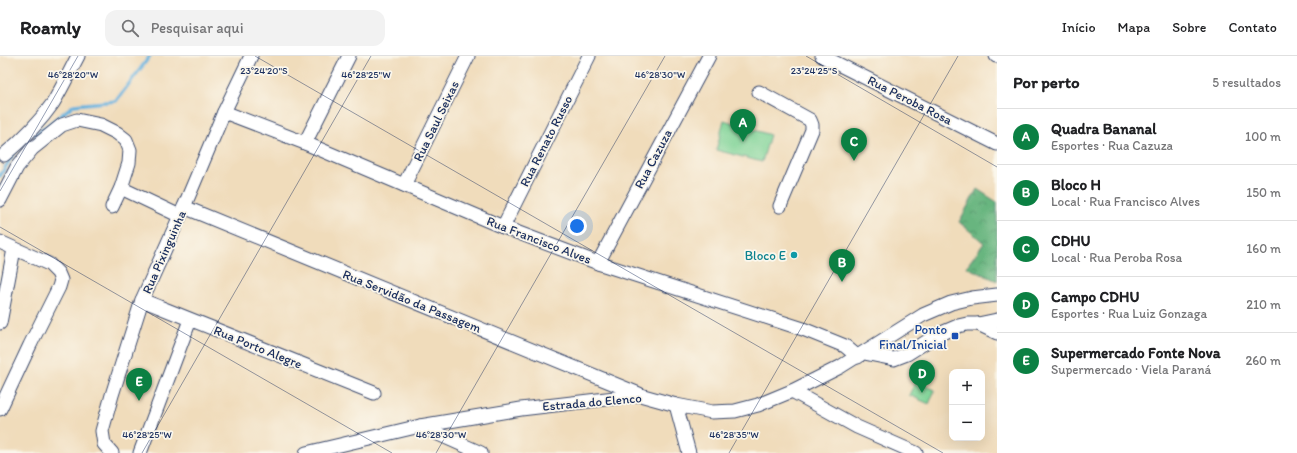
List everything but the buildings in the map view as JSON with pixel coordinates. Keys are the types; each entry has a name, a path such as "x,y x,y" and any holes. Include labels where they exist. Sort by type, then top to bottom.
{"street":[{"path":"4,155 37,124 53,103 78,56"},
{"name":"Rua Pixinguinha","path":"112,453 104,444 102,431 142,300 224,112 251,56"},
{"path":"305,143 349,56"},
{"name":"Rua Saul Seixas","path":"404,185 468,56"},
{"name":"Rua Renato Russo","path":"503,227 588,56"},
{"name":"Rua Cazuza","path":"598,263 709,56"},
{"name":"Rua Peroba Rosa","path":"822,56 997,144"},
{"path":"759,92 810,120 812,125 812,130 780,206"},
{"name":"Rua Francisco Alves","path":"224,112 305,143 503,227 598,263 803,329 845,346 861,355"},
{"path":"0,200 17,167 32,149 62,125 77,120 101,125 118,133 126,140 130,150 129,163 121,188 112,208"},
{"name":"Rua Servidão da Passagem","path":"121,188 182,211 640,395"},
{"path":"0,242 49,264 58,273 61,280 0,409"},
{"path":"0,323 14,249"},
{"name":"Estrada do Elenco","path":"306,453 420,426 521,409 640,395 712,412 735,411 758,405 792,391 840,368 923,315 951,303 972,298 997,295"},
{"name":"Rua Porto Alegre","path":"142,300 374,393"},
{"path":"140,453 190,320"},
{"path":"861,355 894,359 907,354 938,335 958,326 997,320"},
{"path":"978,324 997,333"},
{"path":"792,391 857,427 910,452"},
{"path":"676,404 689,453"},
{"path":"420,426 481,453"}],"green space":[{"path":"724,120 770,135 762,162 716,150"},
{"path":"977,189 997,202 997,281 966,267 984,243 959,222"},
{"path":"916,381 935,390 929,404 909,395"}],"waterway":[{"path":"35,135 74,105 116,101 150,56"},
{"path":"0,176 14,153"}],"place":[{"name":"Quadra Bananal","path":"743,142"},
{"name":"CDHU","path":"854,161"},
{"name":"Bloco E","path":"794,255"},
{"name":"Bloco H","path":"842,282"},
{"name":"Ponto Final/Inicial","path":"955,336"},
{"name":"Campo CDHU","path":"922,393"},
{"name":"Supermercado Fonte Nova","path":"139,401"}]}
